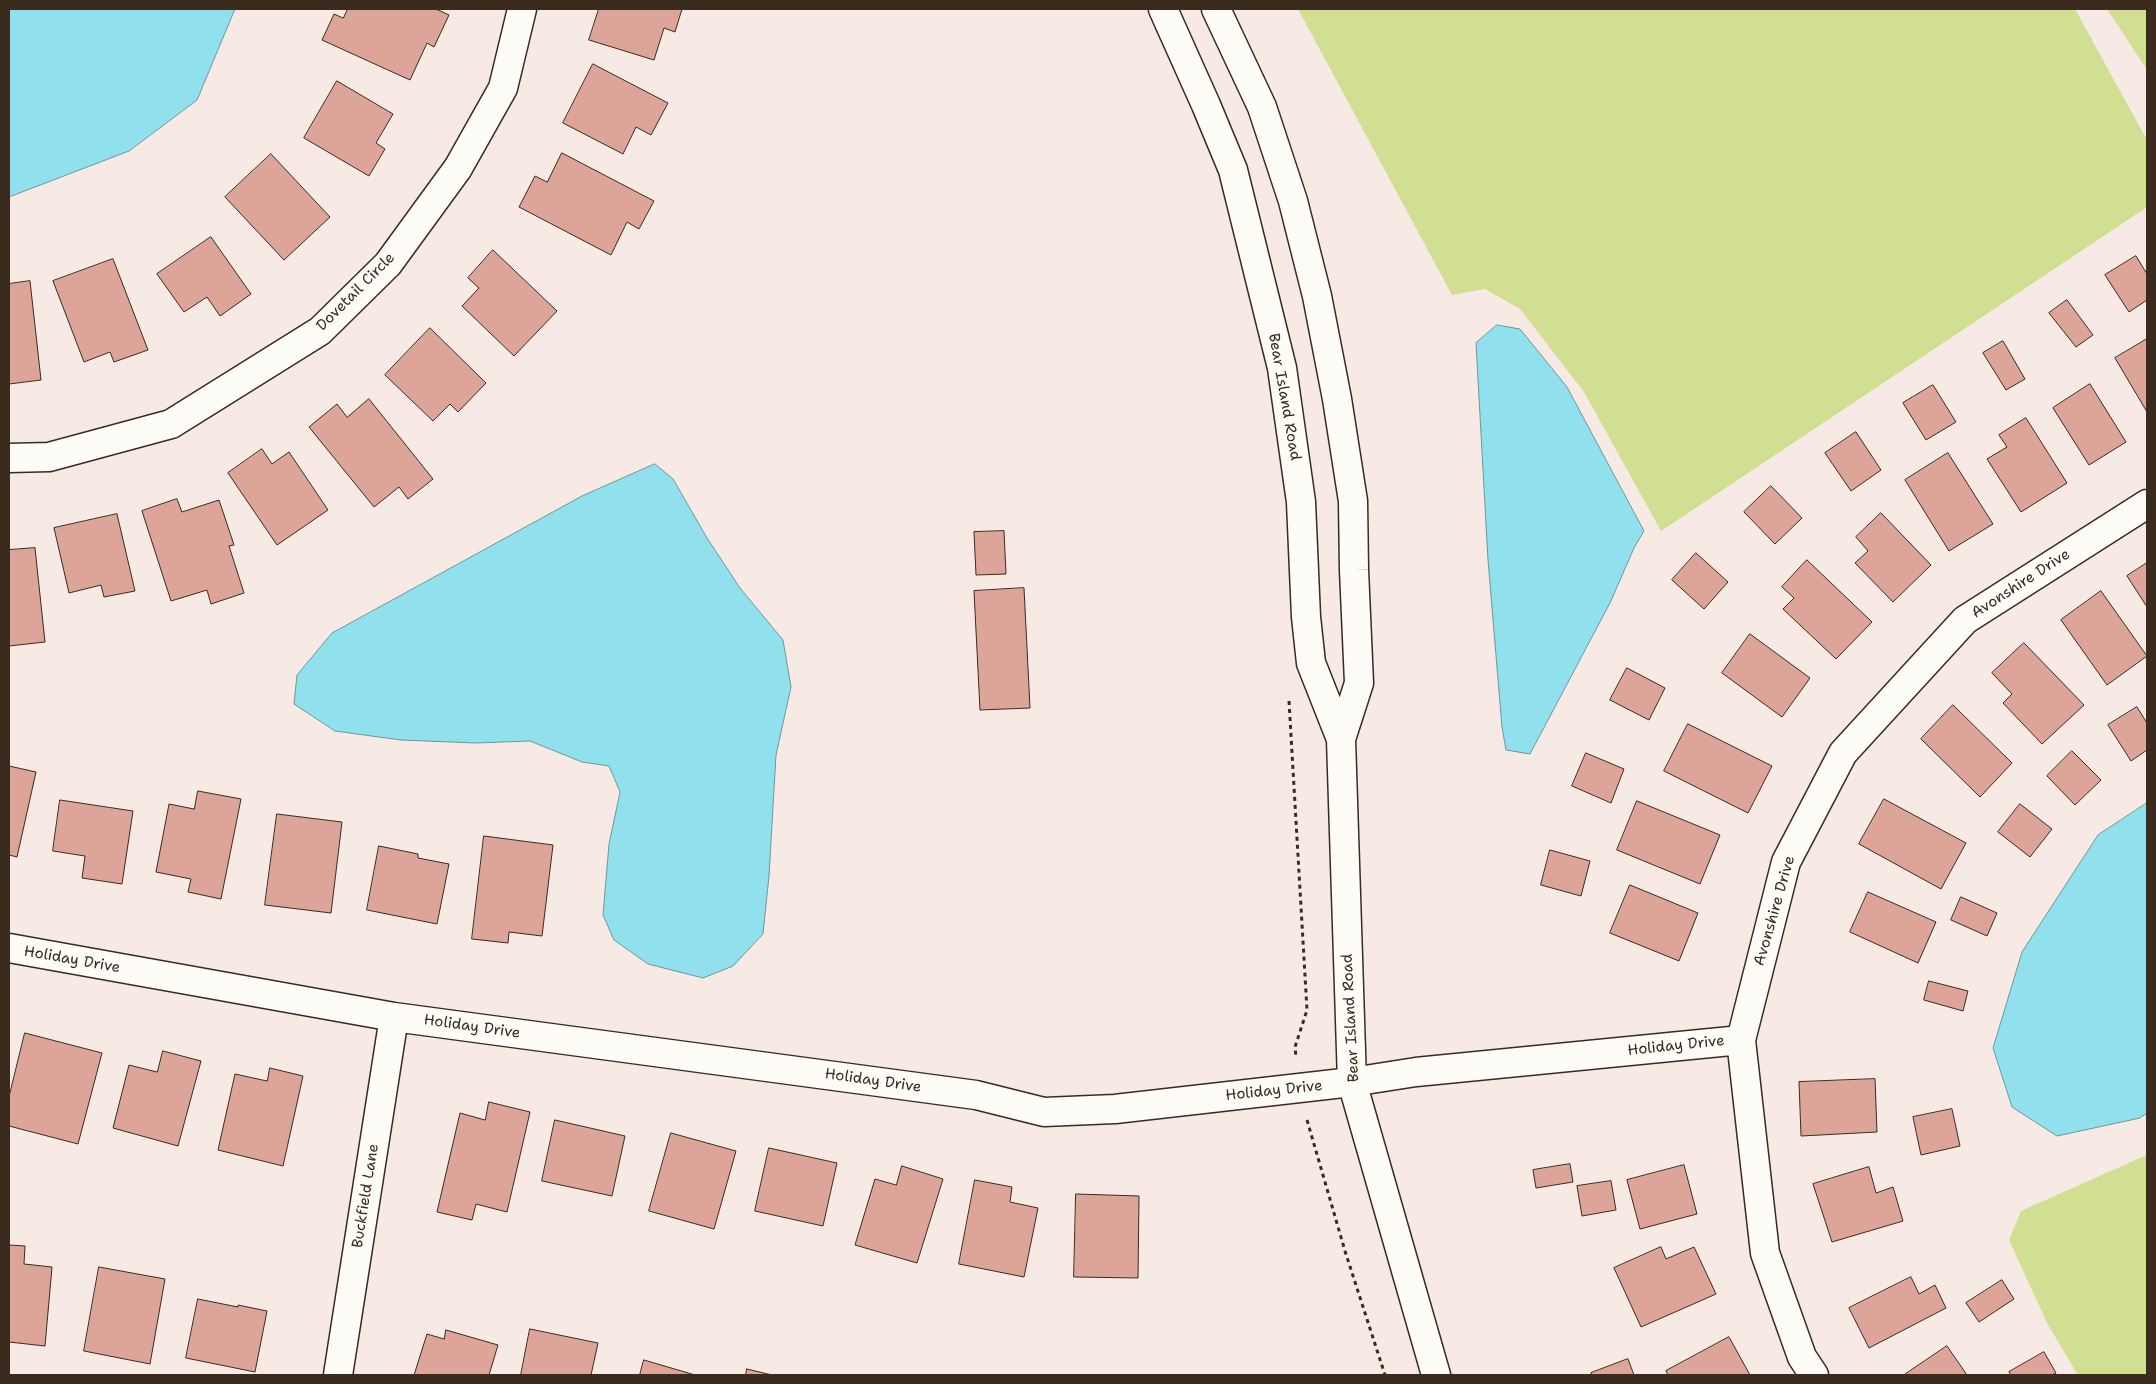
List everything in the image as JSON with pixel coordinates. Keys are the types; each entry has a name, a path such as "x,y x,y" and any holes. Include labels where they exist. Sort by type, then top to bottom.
{"street":[{"name":"Dovetail Circle","path":"9,458 49,457 171,424 320,331 388,264 458,168 502,88 522,9"},
{"name":"Bear Island Road","path":"1163,9 1206,104 1233,170 1282,368 1301,502 1306,617 1311,663 1341,739"},
{"name":"Bear Island Road","path":"1216,9 1262,107 1292,201 1317,296 1337,399 1353,501 1359,683 1341,739 1352,1082 1436,1375"},
{"name":"Avonshire Drive","path":"1814,1375 1802,1357 1765,1253 1741,1040 1786,862 1843,753 1965,620 2147,504"},
{"name":"Holiday Drive","path":"9,948 394,1017 976,1095 1044,1112 1115,1108 1302,1088 1416,1072 1741,1040"},
{"name":"Buckfield Lane","path":"338,1375 394,1017"}],"path":[{"path":"1289,692 1307,1010 1295,1047 1309,1130 1385,1375"}],"green space":[{"path":"1298,9 2075,9 2147,140 2147,207 1661,531 1584,392 1520,309 1485,289 1452,295"},
{"path":"2107,9 2147,9 2147,70"},
{"path":"2147,1155 2147,1375 2078,1375 2047,1323 2009,1240 2021,1211"}],"water":[{"path":"9,9 235,9 197,100 129,151 9,197"},
{"path":"1497,325 1520,329 1567,387 1644,531 1634,548 1610,603 1530,754 1506,750 1502,727 1488,560 1476,343"},
{"path":"655,464 673,479 707,538 740,588 783,640 791,687 776,755 769,876 763,934 733,966 703,978 648,964 614,940 603,915 609,844 620,792 609,766 582,762 530,741 476,743 401,740 335,731 294,704 297,675 332,633 582,496"},
{"path":"2147,803 2147,1113 2140,1118 2057,1136 2012,1107 1993,1048 2022,952 2098,835"}],"building":[{"path":"348,9 436,9 449,15 434,47 427,43 410,80 322,40 334,14 343,18"},
{"path":"599,9 682,9 675,32 664,28 654,60 589,40"},
{"path":"593,64 668,103 651,135 636,127 623,154 563,123"},
{"path":"337,81 393,114 376,143 385,149 369,176 304,138"},
{"path":"562,153 654,201 639,229 627,222 611,255 519,207 535,176 547,182"},
{"path":"271,154 330,217 284,260 225,197"},
{"path":"211,237 251,294 220,316 207,297 184,312 157,274"},
{"path":"493,250 557,311 514,356 462,306 479,288 468,278"},
{"path":"2136,256 2147,274 2147,300 2129,312 2105,275"},
{"path":"113,259 148,350 114,362 110,352 84,362 53,281"},
{"path":"30,281 41,380 9,384 9,284"},
{"path":"2067,300 2093,335 2076,347 2049,313"},
{"path":"430,328 486,383 458,412 450,404 433,421 385,375"},
{"path":"2147,339 2147,412 2115,358"},
{"path":"2003,341 2025,379 2006,390 1983,353"},
{"path":"2090,384 2126,442 2089,465 2053,408"},
{"path":"1933,385 1956,422 1926,440 1903,403"},
{"path":"369,399 433,479 408,499 399,487 374,507 309,427 337,404 347,417"},
{"path":"2026,418 2067,483 2021,512 1987,459 2007,447 1999,435"},
{"path":"1856,432 1881,470 1851,491 1825,453"},
{"path":"262,449 272,464 289,452 328,510 277,545 228,473"},
{"path":"1948,453 1993,524 1949,551 1905,480"},
{"path":"1771,486 1802,518 1775,544 1744,512"},
{"path":"177,499 182,512 219,500 234,545 229,546 244,593 211,604 207,590 171,601 142,511"},
{"path":"1881,513 1931,565 1893,602 1855,563 1868,551 1856,537"},
{"path":"117,514 135,591 104,597 101,585 69,593 54,528"},
{"path":"1004,531 1006,574 976,575 974,532"},
{"path":"35,548 45,642 9,646 9,550"},
{"path":"1696,553 1728,582 1704,609 1672,580"},
{"path":"1807,560 1872,622 1836,659 1783,609 1794,598 1782,587"},
{"path":"2147,563 2147,607 2127,576"},
{"path":"1024,588 1030,708 980,710 974,591"},
{"path":"2101,591 2147,656 2107,685 2061,620"},
{"path":"1750,634 1810,678 1782,717 1722,673"},
{"path":"2024,643 2084,705 2042,744 2003,703 2012,694 1992,673"},
{"path":"1627,668 1665,688 1649,720 1610,700"},
{"path":"1953,705 2012,763 1980,797 1921,739"},
{"path":"2137,707 2147,723 2147,750 2131,761 2108,725"},
{"path":"1688,724 1772,766 1748,813 1664,771"},
{"path":"2072,751 2101,780 2075,805 2047,776"},
{"path":"1586,753 1624,769 1611,803 1572,786"},
{"path":"9,766 36,772 17,857 9,855"},
{"path":"198,791 241,799 221,899 188,892 191,879 156,872 169,804 194,809"},
{"path":"1884,799 1966,843 1941,889 1859,844"},
{"path":"60,800 133,811 122,884 82,878 85,856 53,851"},
{"path":"1637,801 1720,835 1700,884 1617,850"},
{"path":"2020,804 2052,829 2030,857 1998,832"},
{"path":"277,814 342,822 331,913 265,905"},
{"path":"484,836 553,845 542,936 509,932 508,943 472,939"},
{"path":"379,846 418,854 418,858 449,864 437,924 367,910"},
{"path":"1550,850 1590,861 1581,896 1541,885"},
{"path":"1630,885 1698,913 1679,961 1610,933"},
{"path":"1868,892 1936,922 1918,963 1850,932"},
{"path":"1961,897 1997,913 1987,936 1951,920"},
{"path":"1929,981 1968,991 1963,1011 1924,1000"},
{"path":"25,1033 102,1053 78,1144 9,1126 9,1097"},
{"path":"163,1051 201,1061 178,1146 113,1128 129,1065 157,1072"},
{"path":"270,1068 303,1076 283,1166 218,1150 235,1074 267,1081"},
{"path":"1875,1079 1877,1132 1801,1136 1799,1082"},
{"path":"489,1102 530,1112 507,1212 476,1204 472,1220 437,1212 460,1113 485,1120"},
{"path":"1952,1109 1960,1146 1921,1155 1913,1117"},
{"path":"555,1120 625,1136 612,1196 542,1181"},
{"path":"671,1133 736,1151 714,1229 649,1211"},
{"path":"769,1148 837,1163 823,1226 755,1211"},
{"path":"1570,1164 1573,1182 1536,1188 1533,1170"},
{"path":"1684,1165 1697,1214 1640,1229 1627,1180"},
{"path":"902,1166 943,1179 917,1263 855,1245 875,1179 896,1185"},
{"path":"1869,1167 1876,1193 1893,1187 1903,1221 1832,1242 1813,1184"},
{"path":"975,1180 1012,1187 1010,1202 1038,1208 1024,1277 959,1264"},
{"path":"1611,1181 1616,1210 1582,1216 1577,1186"},
{"path":"1076,1194 1139,1196 1138,1278 1074,1277"},
{"path":"9,1245 25,1246 24,1264 52,1267 45,1346 9,1342"},
{"path":"1661,1247 1666,1259 1694,1247 1716,1294 1641,1327 1614,1268"},
{"path":"99,1267 165,1279 150,1364 84,1351"},
{"path":"1911,1277 1919,1294 1935,1285 1946,1308 1869,1348 1849,1308"},
{"path":"2002,1280 2014,1299 1979,1322 1966,1303"},
{"path":"198,1299 267,1311 255,1372 186,1358"},
{"path":"530,1329 598,1343 591,1375 521,1375"},
{"path":"446,1330 498,1345 489,1375 414,1375 427,1334 444,1339"},
{"path":"1729,1337 1750,1375 1668,1375 1666,1371"},
{"path":"1947,1346 1967,1375 1904,1375"},
{"path":"2044,1352 2056,1373 2052,1375 2011,1375 2009,1372"},
{"path":"1628,1359 1634,1375 1592,1375 1591,1373"},
{"path":"644,1360 695,1375 640,1375"},
{"path":"747,1369 772,1375 746,1375"}]}
